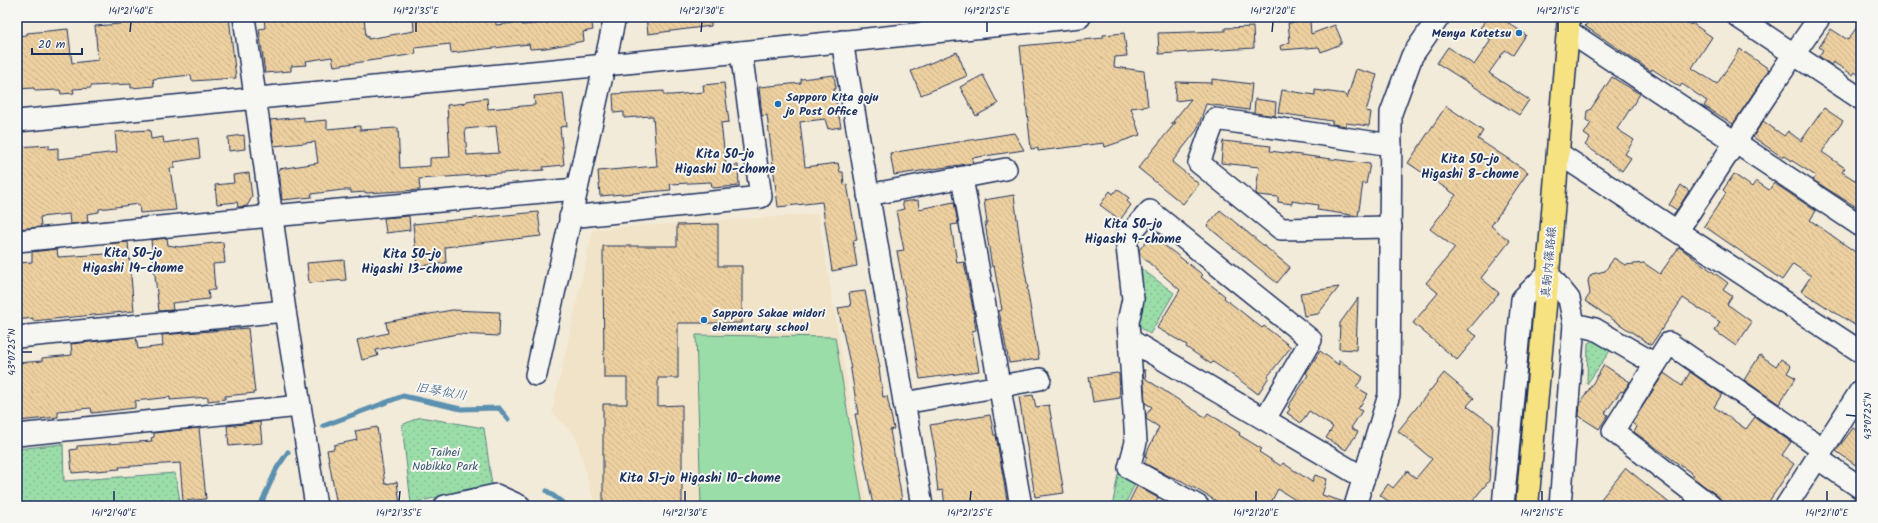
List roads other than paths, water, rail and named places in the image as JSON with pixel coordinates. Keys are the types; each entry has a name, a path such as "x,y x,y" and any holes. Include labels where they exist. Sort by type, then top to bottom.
{"main road":[{"name":"真駒内篠路線","path":"1527,506 1568,24"}],"street":[{"path":"244,17 271,216 316,506"},
{"path":"536,375 615,17"},
{"path":"17,121 741,52 842,41 938,24 1080,17"},
{"path":"1738,17 1861,99"},
{"path":"1678,230 1793,54 1820,17"},
{"path":"1354,506 1389,395 1391,113 1412,56 1436,18"},
{"path":"1568,24 1736,142 1861,226"},
{"path":"842,41 922,506"},
{"path":"570,217 761,197 741,52"},
{"path":"1391,145 1215,119 1200,163 1281,229 1391,227"},
{"path":"1558,153 1678,230 1861,352"},
{"path":"868,194 1006,169"},
{"path":"962,178 1021,506"},
{"path":"17,241 271,216 577,189"},
{"path":"1198,506 1129,468 1136,442 1128,322 1133,299 1126,238 1150,210 1311,340 1265,419"},
{"path":"1503,506 1522,299 1548,273 1569,299 1574,324 1560,506"},
{"path":"17,337 285,311"},
{"path":"1574,324 1595,328 1655,364"},
{"path":"1130,340 1364,478"},
{"path":"1711,506 1613,431 1669,343 1820,454 1861,488"},
{"path":"904,403 1040,379"},
{"path":"1786,506 1861,390"},
{"path":"17,434 300,406"},
{"path":"445,506 496,495 520,506"}],"waterway":[{"name":"旧琴似川","path":"323,426 403,396 461,409 499,408 508,419"},
{"name":"旧琴似川","path":"260,506 277,468 288,452"},
{"name":"旧琴似川","path":"547,491 567,506"}],"place":[{"name":"Menya Kotetsu","path":"1519,33"},
{"name":"Sapporo Kita goju jo Post Office","path":"778,104"},
{"name":"Sapporo Sakae midori elementary school","path":"704,320"}],"district":[{"name":"Kita 50-jo Higashi 10-chome","path":"725,162"},
{"name":"Kita 50-jo Higashi 8-chome","path":"1470,166"},
{"name":"Kita 50-jo Higashi 9-chome","path":"1133,232"},
{"name":"Kita 50-jo Higashi 14-chome","path":"133,260"},
{"name":"Kita 50-jo Higashi 13-chome","path":"412,262"},
{"name":"Kita 51-jo Higashi 10-chome","path":"700,478"}],"park label":[{"name":"Taihei Nobikko Park","path":"445,459"}]}
